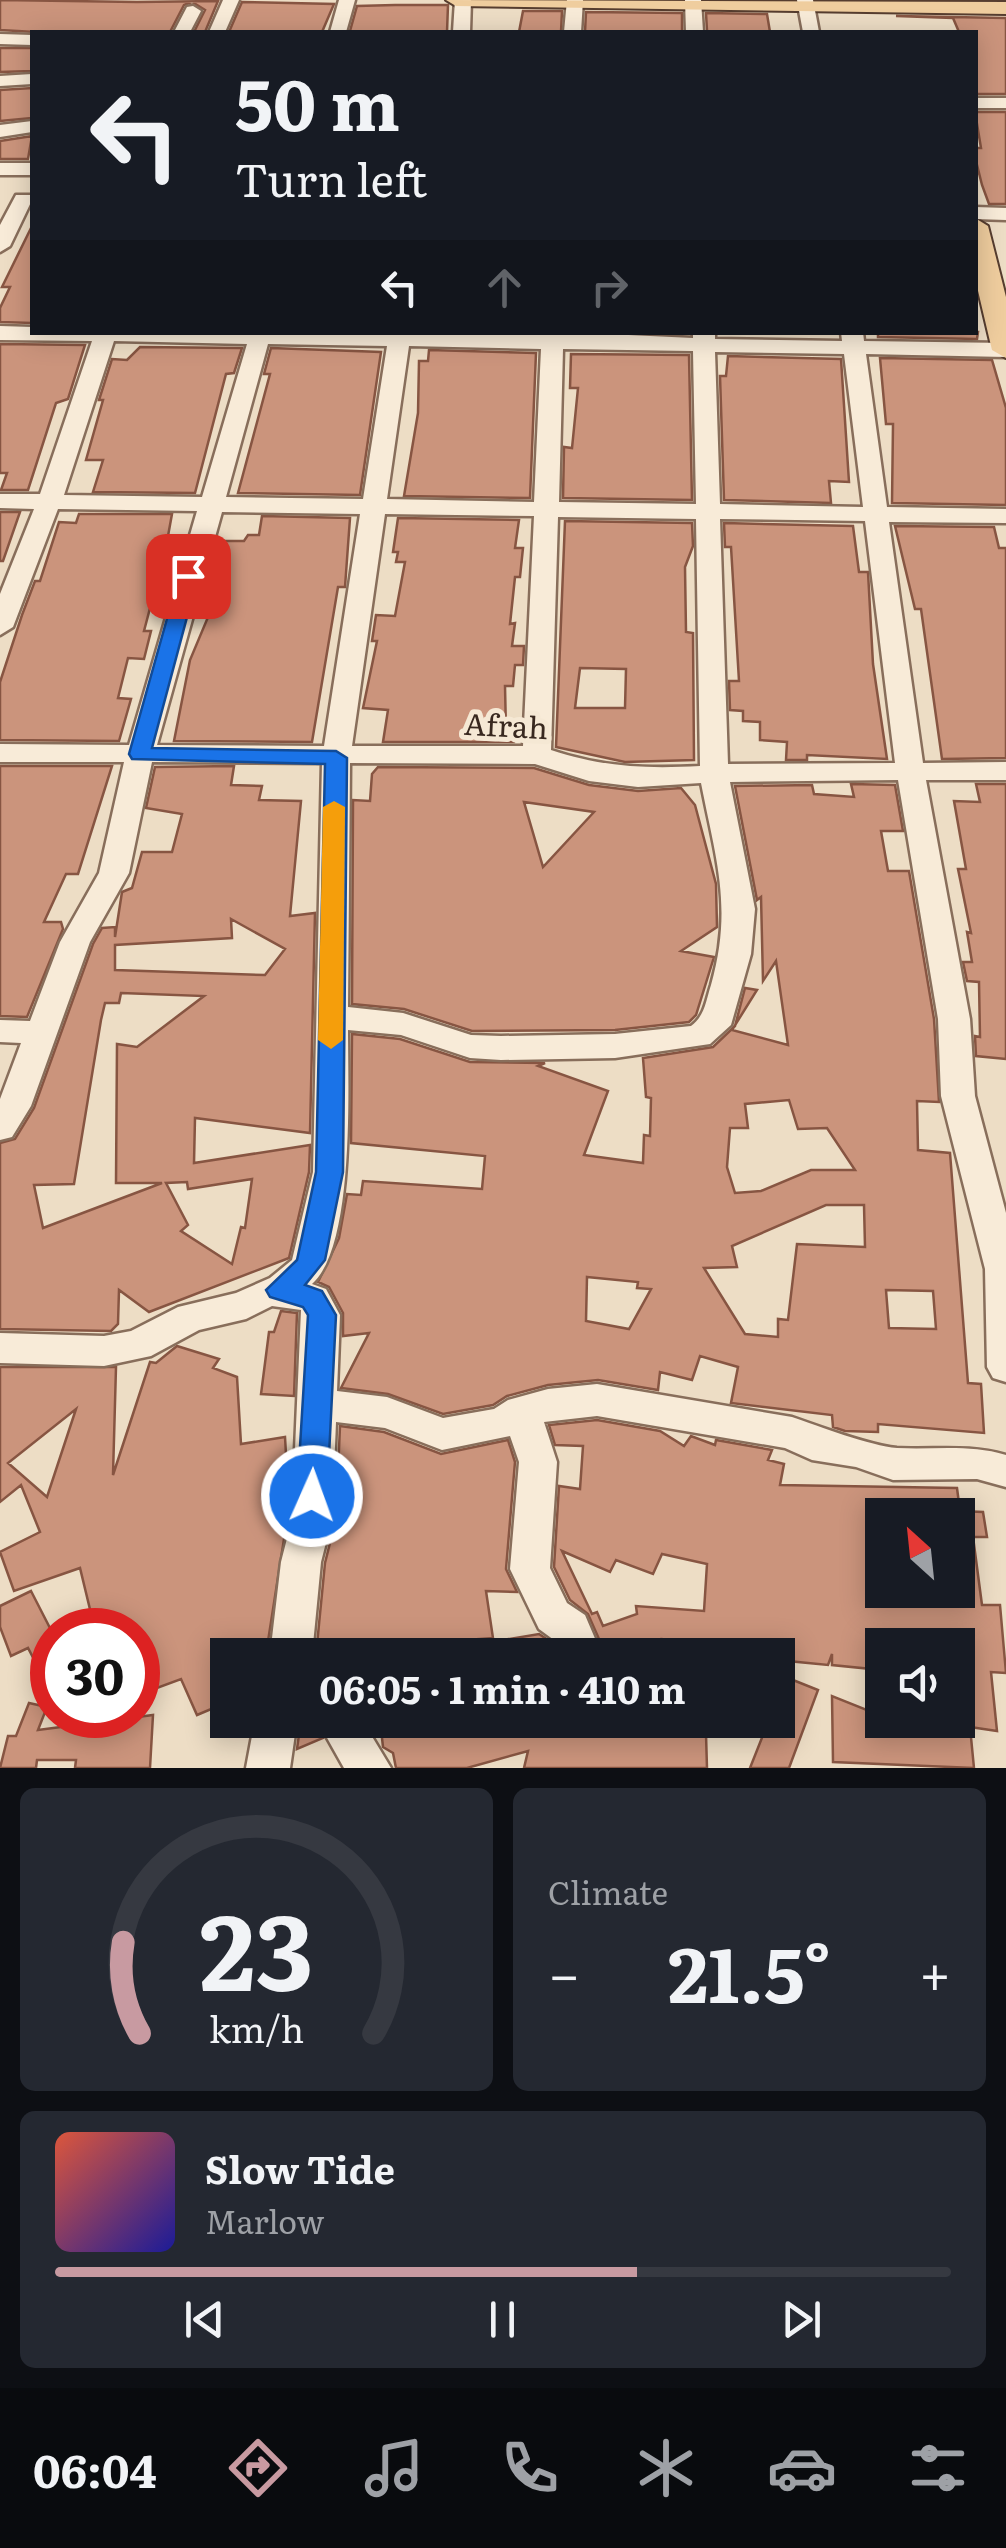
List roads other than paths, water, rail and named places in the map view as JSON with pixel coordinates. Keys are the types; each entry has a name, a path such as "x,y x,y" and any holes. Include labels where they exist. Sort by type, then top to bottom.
{"main road":[{"path":"460,0 920,3 1006,8"},
{"path":"920,3 927,30"},
{"path":"978,238 1006,350"}],"street":[{"path":"218,30 231,0"},
{"path":"339,30 347,0"},
{"path":"460,0 462,30"},
{"path":"573,30 575,1"},
{"path":"693,2 696,30"},
{"path":"805,2 811,30"},
{"path":"183,30 193,12"},
{"path":"0,39 30,40"},
{"path":"0,81 30,79"},
{"path":"0,94 30,94"},
{"path":"978,102 1006,103"},
{"path":"0,131 30,127"},
{"path":"0,170 30,169"},
{"path":"0,199 28,199"},
{"path":"0,246 28,199"},
{"path":"978,213 1006,214"},
{"path":"0,333 30,333"},
{"path":"0,627 49,502 105,335"},
{"path":"182,335 852,339 1006,350"},
{"path":"0,1128 14,1106 76,942 114,873 140,754 208,505 260,336"},
{"path":"0,1348 104,1351 138,1345 192,1317 246,1305 262,1294 280,1290 306,1270 311,1260 330,1172 336,758 399,336"},
{"path":"537,755 553,338"},
{"path":"331,1017 404,1024 470,1046 615,1046 706,1034 723,1007 740,909 714,775 704,339"},
{"path":"852,339 910,769 954,1019 958,1096 1004,1269 1006,1367"},
{"path":"0,501 1006,516"},
{"name":"Afrah","path":"0,754 336,758 537,755 612,776 1006,770"},
{"path":"0,1031 42,1032"},
{"path":"280,1290 313,1298 322,1315 312,1519 301,1562 293,1638"},
{"path":"318,1404 387,1413 442,1434 502,1423 521,1411 597,1400 792,1433 812,1444 856,1451 893,1464 977,1463 1006,1471"},
{"path":"521,1411 538,1462 530,1569 553,1616 570,1628 574,1638"},
{"path":"268,1768 273,1738"},
{"path":"350,1738 369,1768"}]}
